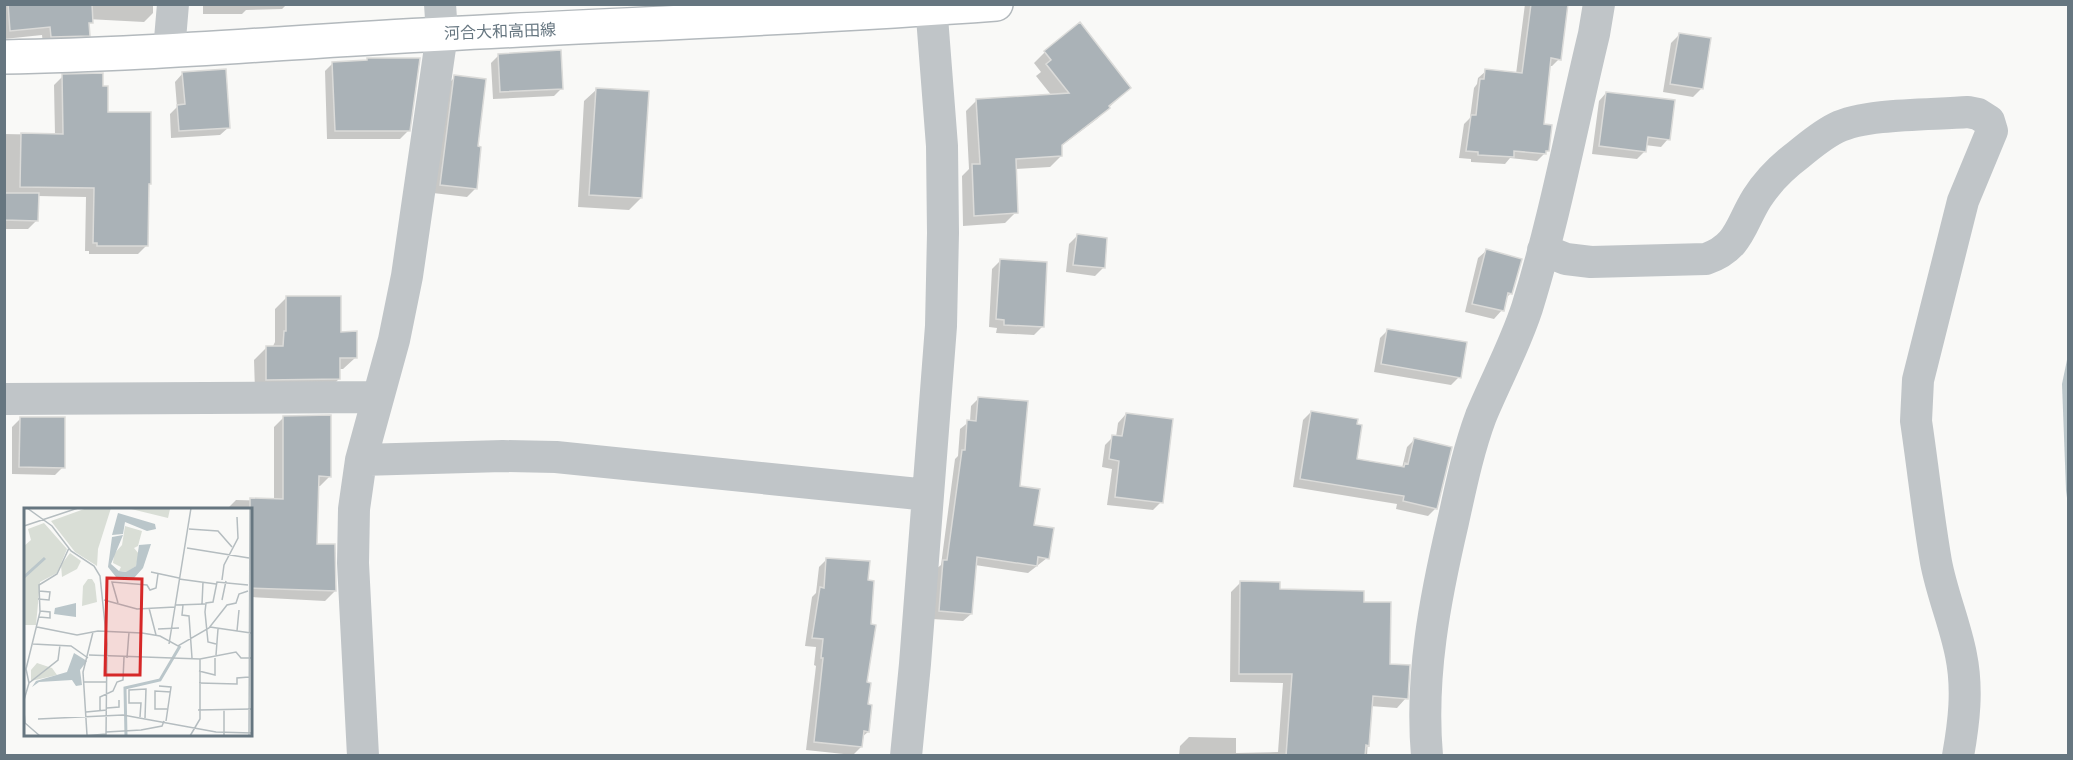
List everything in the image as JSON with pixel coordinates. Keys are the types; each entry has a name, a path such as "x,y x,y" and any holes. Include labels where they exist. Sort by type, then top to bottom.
{"main road":[{"name":"河合大和高田線","path":"4,57 87,56 169,51 441,19 653,25 996,4"}],"street":[{"path":"169,51 173,4"},
{"path":"1427,756 1426,690 1432,621 1442,567 1469,451 1481,416 1513,346 1543,250 1599,4"},
{"path":"906,756 941,326 942,146 931,7"},
{"path":"363,756 353,563 354,509 361,460 394,340 407,276 441,19"},
{"path":"1543,250 1566,259 1591,262 1706,259 1722,253 1734,241 1758,197 1772,178 1800,153 1837,128 1863,120 1968,112 1978,114 1989,121 1992,131 1963,201 1918,381 1916,400 1916,422 1936,561 1942,591 1961,653 1965,678 1965,703 1958,756"},
{"path":"4,399 378,398"},
{"path":"361,460 503,456 556,457 928,495"}],"shaded area":[{"path":"2068,355 2068,506 2062,384"}],"building":[{"path":"8,4 92,4 93,23 89,23 90,36 51,37 50,27 10,31"},
{"path":"1531,4 1568,4 1561,60 1551,58 1544,124 1552,125 1549,151 1546,151 1546,154 1514,151 1514,157 1478,155 1478,152 1466,151 1471,115 1476,115 1480,79 1484,79 1485,69 1522,73"},
{"path":"1080,22 1131,88 1109,106 1110,108 1062,145 1062,156 1016,159 1018,213 974,216 972,164 980,164 976,99 1069,93 1046,64 1051,60 1044,51"},
{"path":"1679,33 1711,38 1703,89 1670,84"},
{"path":"561,50 563,89 500,92 498,54"},
{"path":"367,58 420,58 410,131 335,131 332,62 367,60"},
{"path":"226,69 230,128 179,131 177,105 185,104 182,72"},
{"path":"103,73 103,86 108,86 108,112 151,112 148,246 97,246 97,243 93,243 94,188 20,187 21,133 63,134 62,74"},
{"path":"454,75 486,79 478,146 481,147 477,189 440,185"},
{"path":"596,88 649,91 642,198 589,195"},
{"path":"1606,92 1675,100 1670,140 1648,137 1646,152 1599,146"},
{"path":"4,193 39,193 38,221 4,220"},
{"path":"1077,234 1107,238 1105,268 1073,265"},
{"path":"1486,249 1522,259 1512,294 1508,293 1504,311 1472,304"},
{"path":"1000,259 1047,262 1044,327 1004,325 1004,320 996,319"},
{"path":"286,296 341,296 341,332 357,331 357,358 340,358 340,379 266,380 266,346 283,346 284,331 286,331"},
{"path":"1387,329 1467,342 1461,378 1381,364"},
{"path":"978,397 1028,401 1020,486 1040,489 1034,525 1054,528 1049,559 1038,557 1037,566 977,557 972,614 939,611 943,560 947,560 962,450 965,450 967,420 976,421"},
{"path":"1311,411 1358,419 1357,424 1362,425 1357,459 1404,467 1405,463 1408,464 1414,438 1452,447 1437,509 1403,501 1404,496 1300,479"},
{"path":"1126,413 1173,419 1163,503 1115,497 1119,461 1109,459 1112,435 1122,436"},
{"path":"331,415 331,477 319,476 317,544 335,544 336,591 252,588 250,498 283,499 283,416"},
{"path":"20,417 65,417 65,468 19,467"},
{"path":"826,558 870,561 868,580 874,581 871,624 876,625 867,682 871,683 868,704 872,705 869,732 864,731 862,747 814,742 823,639 812,638 820,587 824,588"},
{"path":"1240,581 1280,582 1280,589 1364,591 1364,602 1391,602 1390,664 1410,665 1408,699 1373,696 1369,746 1366,745 1365,756 1286,756 1292,674 1239,674"}]}
